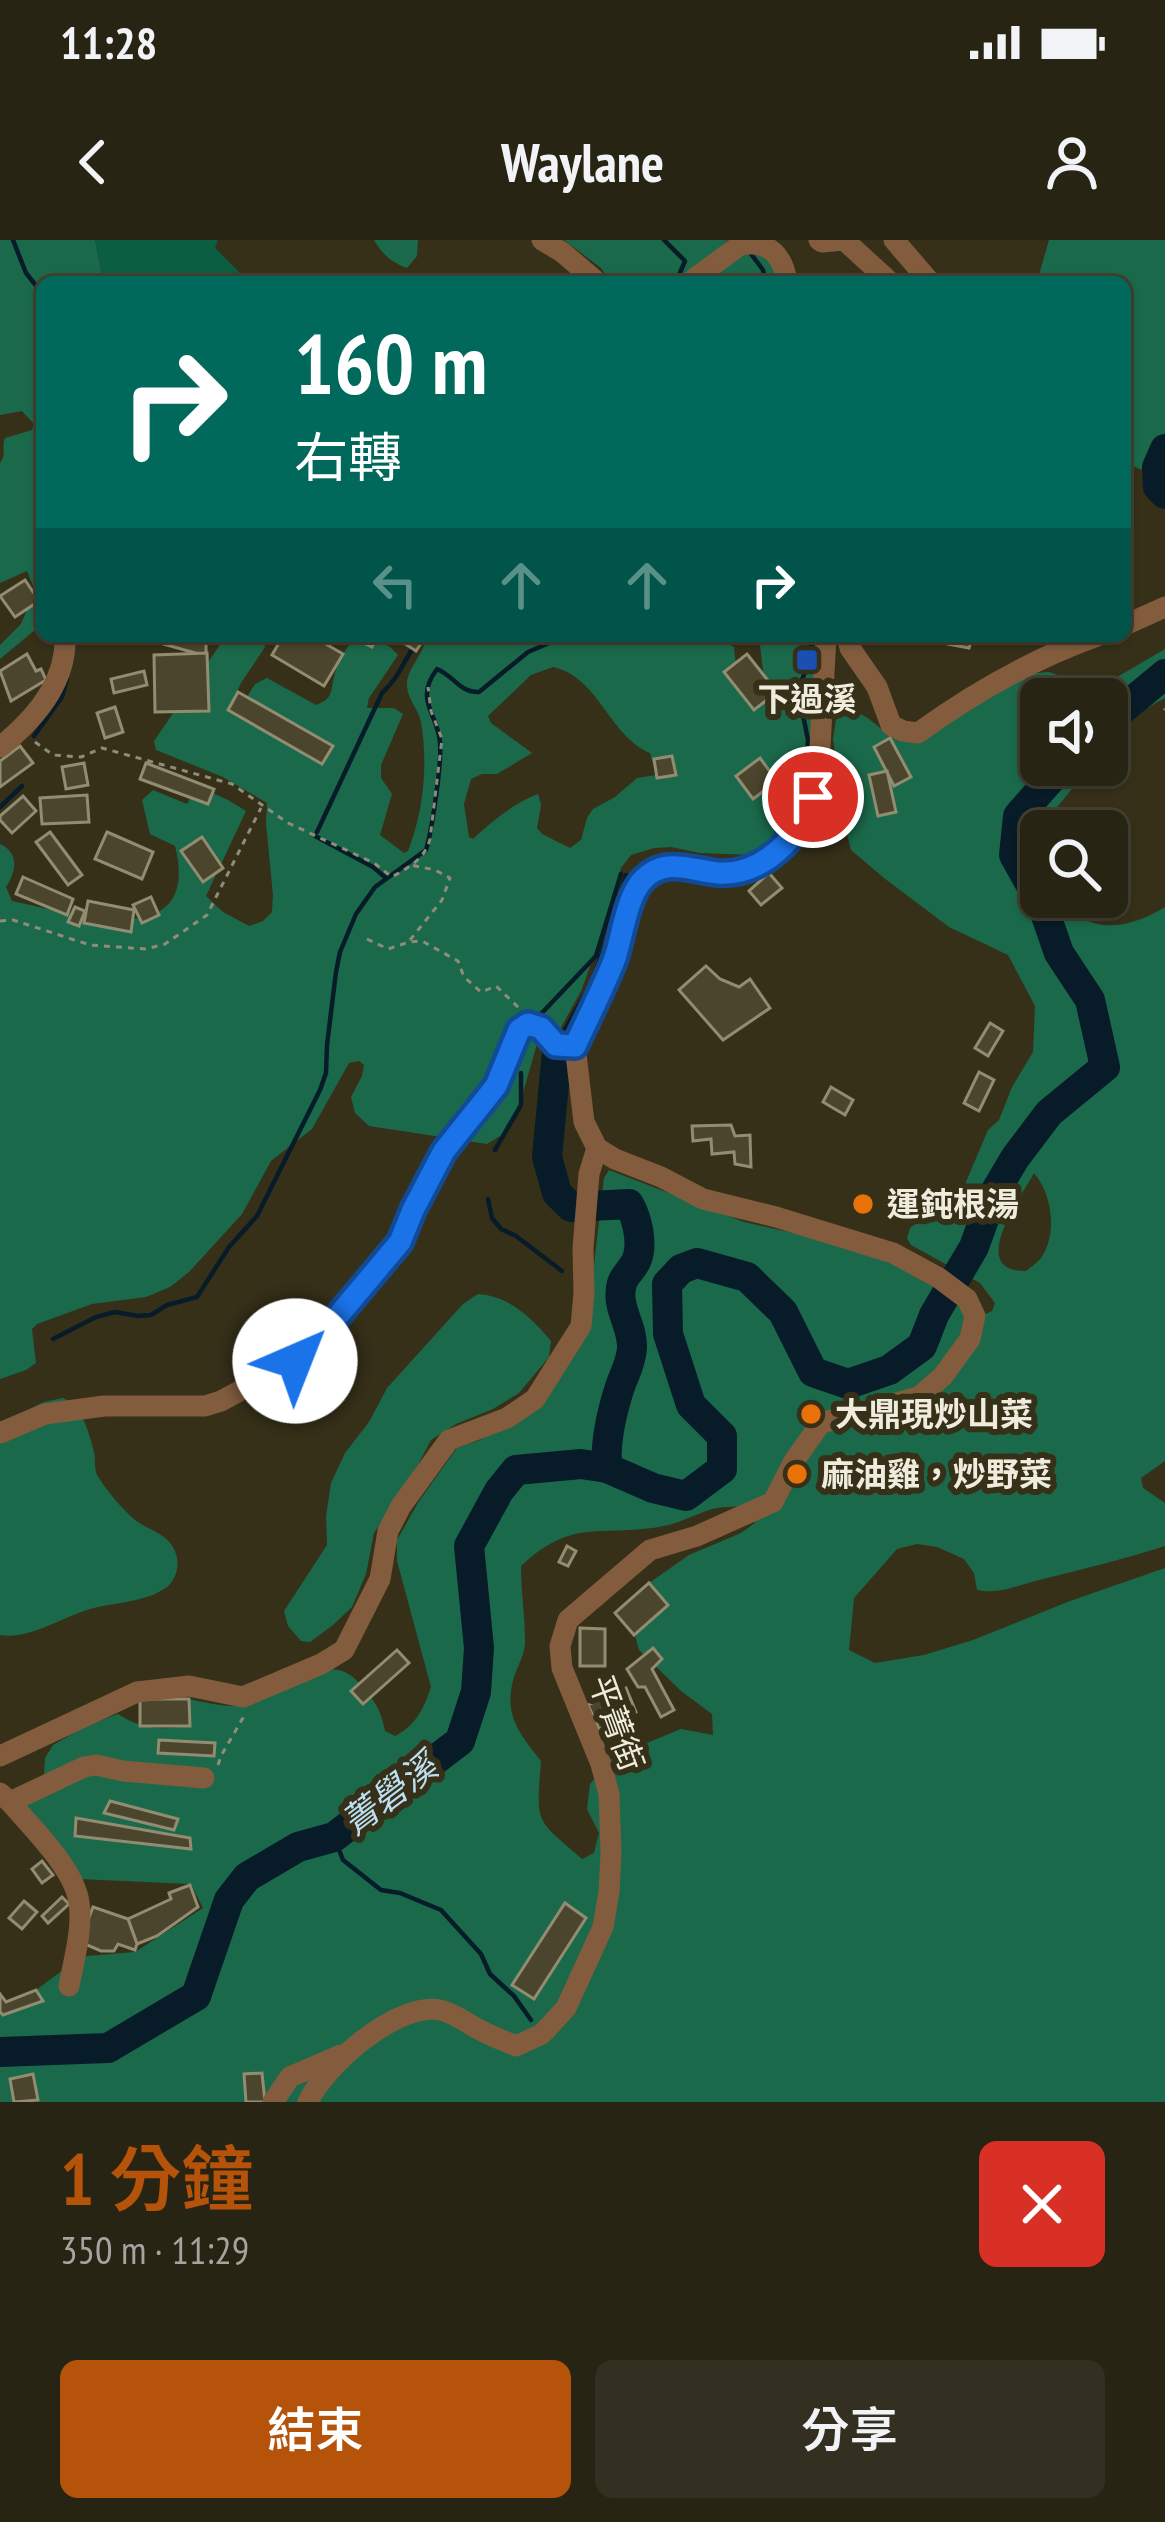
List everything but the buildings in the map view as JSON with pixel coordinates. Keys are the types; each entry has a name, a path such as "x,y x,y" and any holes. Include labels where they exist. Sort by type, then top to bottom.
{"street":[{"path":"542,240 590,276"},
{"path":"819,240 844,240 883,276"},
{"path":"894,240 925,276"},
{"path":"698,276 749,242 776,254 786,276"},
{"path":"1131,622 1165,607"},
{"path":"9,740 52,689 67,642"},
{"path":"0,1756 137,1692 189,1686 243,1696 344,1650 380,1579 388,1531 449,1441 507,1418 535,1399 581,1326 589,1174 597,1148 584,1122 575,1046 615,958 638,885 657,868 668,865 718,873 753,866 774,854 806,820 820,747 826,642"},
{"path":"848,642 877,688 891,725 918,733 977,693 1080,642"},
{"path":"0,1433 44,1414 104,1406 205,1406 295,1361 400,1242 444,1151 496,1086 519,1030 528,1024 541,1028 556,1045 575,1046"},
{"name":"平菁街","path":"308,2102 322,2080 365,2037 401,2017 444,2010 516,2046 542,2034 566,2008 603,1927 611,1852 609,1794 562,1668 560,1646 568,1620 650,1550 698,1536 772,1502 821,1423 920,1397 943,1376 970,1339 975,1316 967,1299 893,1252 703,1198 597,1148"},
{"path":"69,1986 79,1931 79,1899 65,1869 5,1798 84,1766 210,1778"},
{"path":"273,2102 290,2077 352,2050"}],"path":[{"path":"9,740 81,757 102,748 221,780 288,824 391,876 427,851 430,839 442,740 430,711 428,686"},
{"path":"0,921 13,920 90,945 146,949 165,944 207,915 262,806"},
{"path":"409,942 442,900 450,878 411,865"},
{"path":"367,939 388,949 422,941 458,961 464,977 481,992 496,986 516,1007 538,1018 541,1028"},
{"path":"210,1778 240,1726 245,1713 243,1696"}],"green space":[{"path":"0,240 95,240 103,276 36,276 36,594 27,571 0,583 4,441 32,430 34,424 22,411 0,415"},
{"path":"95,240 218,240 215,248 243,276 103,276"},
{"path":"374,240 418,240 417,256 407,268 388,257"},
{"path":"564,240 728,240 691,276 607,276"},
{"path":"1049,240 1165,240 1165,479 1131,465 1131,276 1039,276"},
{"path":"748,251 769,261 776,276 715,276"},
{"path":"36,603 36,629 0,659 0,645 21,624"},
{"path":"222,642 264,642 228,710 322,764 332,745 247,697 255,684 267,678 316,705 331,693 349,645 381,642 398,655 367,708 394,708 403,714 381,765 381,778 392,794 380,835 404,853 418,820 424,770 421,722 407,680 424,642 725,642 734,647 737,677 765,688 760,642 799,642 804,650 820,656 811,799 785,836 754,855 671,847 631,855 621,868 581,991 554,1040 537,1044 516,1117 505,1133 487,1144 369,1126 355,1113 351,1097 364,1065 349,1063 312,1129 271,1161 242,1214 189,1272 146,1297 92,1304 37,1324 32,1329 36,1363 0,1379 0,844 13,858 6,887 12,901 96,918 151,915 170,903 178,880 175,846 150,834 142,800 153,790 187,804 197,786 246,811 206,896 249,926 272,912 267,803 223,777 156,750 154,741","holes":["553,667 582,682 624,734 650,753 656,775 637,778 593,809 581,840 570,848 537,828 538,794 504,813 473,839 469,837 464,804 471,779 497,774 532,753 488,716 531,675"]},
{"path":"1165,649 1165,698 1128,723 1128,678 1115,678"},
{"path":"1049,672 1066,678 1020,678 1020,786 1074,786 1054,810 1020,810 1020,918 1083,918 1097,924 1124,924 1165,907 1165,1461 1141,1478 1143,1488 1165,1503 1165,1546 994,1591 977,1590 974,1573 964,1559 937,1547 917,1544 897,1549 854,1598 849,1650 875,1663 924,1655 1165,1568 1165,2102 0,2102 0,2014 42,2002 36,1990 75,1961 135,1952 203,1908 191,1884 79,1879 20,1803 44,1775 45,1758 53,1745 118,1714 152,1728 189,1726 189,1699 246,1705 332,1669 358,1682 379,1710 385,1731 395,1736 413,1722 431,1687 397,1561 397,1540 457,1448 480,1440 538,1405 593,1274 604,1178 609,1170 744,1222 847,1245 897,1266 983,1315 992,1311 995,1303 980,1283 911,1245 907,1238 910,1228 963,1189 988,1130 999,1120 1033,1052 1035,1006 1008,955 949,927 851,850 833,739 836,720 845,712 866,717 890,735 914,743 1024,674","holes":["1034,1173 1049,1203 1050,1238 1041,1258 1026,1271 1009,1268 1000,1259 1003,1231","747,1506 755,1523 689,1555 649,1583 632,1625 639,1650 712,1714 713,1735 681,1729 613,1757 590,1784 587,1809 599,1833 594,1853 582,1859 542,1819 541,1761 512,1713 511,1690 525,1642 521,1566 540,1550 573,1535 664,1526 714,1509"]},
{"path":"478,1294 500,1299 528,1317 551,1341 549,1357 519,1393 431,1440 374,1533 366,1574 352,1607 310,1642 301,1641 288,1626 284,1611 327,1545 331,1483 345,1453 387,1388 463,1304"},
{"path":"63,1398 84,1420 99,1478 130,1516 169,1542 177,1558 176,1572 167,1587 149,1596 87,1610 22,1634 0,1635 0,1423"}],"waterway":[{"path":"13,240 36,286"},
{"path":"664,240 685,261 679,276"},
{"path":"751,254 764,276"},
{"name":"菁礐溪","path":"1165,449 1157,467 1158,487 1165,494"},
{"path":"317,832 382,693 418,642"},
{"path":"53,1339 96,1317 115,1312 151,1315 197,1297 229,1247 257,1216 326,1073 336,972 356,914 375,887 426,850 440,752 427,698 430,680 437,669 467,690 479,692 528,652 551,642"},
{"path":"796,808 806,773 808,740 798,690 812,642"},
{"name":"菁礐溪","path":"1128,705 1165,674"},
{"path":"34,736 62,697 67,679"},
{"path":"0,807 22,786"},
{"name":"菁礐溪","path":"0,2052 108,2048 196,1996 229,1900 247,1877 298,1847 334,1837 460,1741 476,1692 479,1648 469,1546 516,1470 581,1464 607,1468 686,1496 722,1469 722,1436 691,1405 668,1334 667,1284 681,1269 697,1263 747,1277 783,1312 813,1372 848,1384 889,1370 922,1346 1015,1158 1049,1113 1105,1067 1090,1000 1059,953 1043,907 1014,855 1018,816 1044,786"},
{"path":"315,836 386,878"},
{"path":"542,1019 539,1016 596,956 621,874"},
{"path":"560,1035 591,983 626,875"},
{"path":"557,1052 547,1157 557,1193 571,1207 629,1204 639,1238 637,1259 620,1292 632,1348 611,1421 607,1468"},
{"path":"495,1150 521,1105 521,1073"},
{"path":"488,1199 492,1218 501,1229 562,1271"},
{"path":"334,1837 343,1860 381,1890 441,1910 531,2020"}],"place":[{"name":"下過溪","path":"807,660"},
{"name":"運鈍根湯","path":"863,1204"},
{"name":"大鼎現炒山菜","path":"811,1414"},
{"name":"麻油雞，炒野菜","path":"797,1474"}],"route":[{"path":"295,1361 400,1242 444,1151 496,1086 519,1030 528,1024 541,1028 556,1045 575,1046 615,958 638,885 657,868 668,865 718,873 753,866 795,834 806,820 813,797"}]}
